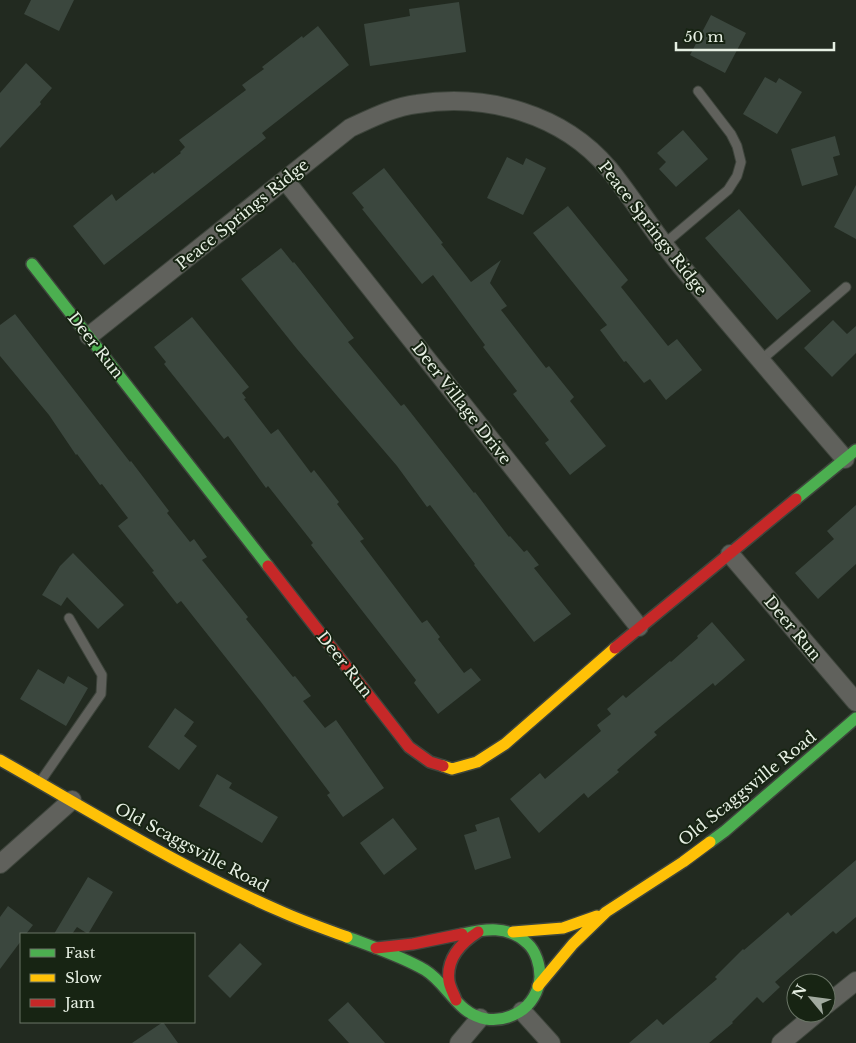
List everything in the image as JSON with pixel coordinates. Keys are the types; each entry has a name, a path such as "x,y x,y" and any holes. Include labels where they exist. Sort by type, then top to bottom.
{"street":[{"name":"Peace Springs Ridge","path":"89,336 350,128 382,113 416,104 450,101 488,103 523,111 553,125 580,141 608,169 663,244 760,361 850,455"},
{"name":"Deer Village Drive","path":"285,180 639,627"},
{"name":"Deer Run","path":"32,264 409,747 430,762 452,769 477,762 498,749 639,627 850,455"},
{"name":"Deer Run","path":"730,554 856,702"},
{"name":"Old Scaggsville Road","path":"538,986 573,944 606,912 683,862 725,831 856,718"},
{"name":"Old Scaggsville Road","path":"0,760 215,880 302,920 376,948 427,971 456,1000"},
{"path":"0,864 72,800"},
{"name":"Old Scaggsville Road","path":"513,932 563,928 606,912"},
{"path":"493,929 513,932 531,947 539,963 538,986 533,1000 522,1011 505,1019 480,1018 467,1011 456,1000 449,980 454,953 464,940 478,932 493,929"},
{"name":"Old Scaggsville Road","path":"376,948 415,944 478,932"},
{"path":"836,998 856,981"},
{"path":"522,1011 551,1043"},
{"path":"459,1043 480,1018"},
{"path":"781,1043 805,1023"}],"lane":[{"path":"663,244 728,190 737,176 741,162 731,134 698,91"},
{"path":"760,361 846,287"},
{"path":"40,782 101,694 102,675 69,618"}],"building":[{"path":"31,0 74,0 59,31 24,14"},
{"path":"459,2 466,52 370,66 364,24 410,16 409,9"},
{"path":"711,15 746,33 725,73 690,55"},
{"path":"318,26 349,65 262,133 266,138 104,265 73,226 112,194 116,201 181,153 185,147 179,140 246,90 242,85 264,69 262,67"},
{"path":"26,63 52,88 40,102 41,104 0,148 0,93"},
{"path":"765,77 776,83 779,78 802,92 777,134 743,114"},
{"path":"683,130 708,159 676,187 659,169 666,162 657,153"},
{"path":"835,136 840,155 833,157 838,175 802,186 791,149"},
{"path":"507,157 523,165 526,158 546,168 523,215 487,198"},
{"path":"384,168 471,282 501,260 490,283 507,306 501,310 546,368 549,366 574,397 570,401 606,446 570,475 545,443 549,440 513,394 517,391 483,347 485,345 433,275 422,284 362,209 364,208 352,193"},
{"path":"856,185 856,239 834,227"},
{"path":"568,206 628,280 621,287 668,346 677,339 702,370 666,400 650,379 644,383 626,361 624,362 600,330 607,325 533,233"},
{"path":"739,209 811,291 777,320 705,238"},
{"path":"281,248 354,338 348,342 401,406 404,404 509,537 524,552 527,550 539,565 534,568 571,614 534,642 430,505 427,507 397,466 297,349 241,279"},
{"path":"15,314 131,461 169,511 167,513 190,542 194,539 207,557 202,560 248,617 246,619 311,696 303,701 325,728 336,720 384,788 343,817 327,795 330,793 261,702 181,601 177,604 152,572 154,571 118,526 128,518 102,484 100,485 76,455 49,415 0,356 0,325"},
{"path":"192,317 249,387 242,393 246,398 244,399 271,434 278,429 311,473 314,470 364,539 360,541 422,623 427,620 440,637 438,639 464,673 471,668 481,680 438,714 414,683 416,680 311,545 313,543 268,486 266,488 228,436 224,439 164,364 166,362 154,347"},
{"path":"833,320 847,334 856,326 856,353 832,377 804,348"},
{"path":"856,505 856,564 818,599 795,573 834,539 827,531"},
{"path":"73,553 124,605 98,629 67,597 61,606 42,595 60,566"},
{"path":"712,622 745,660 715,686 713,683 654,732 657,735 617,770 619,772 588,798 584,793 539,833 510,799 540,773 545,779 601,731 597,725 611,714 607,709 623,695 626,698 671,662 698,638 697,636"},
{"path":"38,669 64,684 68,676 88,688 66,726 20,699"},
{"path":"175,708 194,722 184,736 197,746 179,770 148,747"},
{"path":"217,774 232,783 229,788 278,817 262,843 199,806"},
{"path":"499,817 511,858 475,870 464,835 477,831 475,825"},
{"path":"393,818 417,849 384,875 360,843"},
{"path":"856,860 856,917 836,934 833,931 775,982 780,987 763,1003 757,997 733,1023 709,1043 629,1043 657,1019 663,1025 717,979 715,977 743,949 788,912 791,916"},
{"path":"88,877 113,892 89,933 77,927 73,933 55,933"},
{"path":"8,906 33,925 27,933 20,933 20,942 0,969 0,917"},
{"path":"240,943 262,964 230,998 208,976"},
{"path":"348,1002 385,1043 349,1043 328,1020"},
{"path":"164,1023 178,1043 132,1043"}],"traffic: fast":[{"path":"32,264 268,566"},
{"path":"796,499 856,450"},
{"path":"710,842 856,718"},
{"path":"347,937 397,956 425,970 460,1005 476,1016 490,1020 499,1019 511,1016 527,1006 534,997 540,977 537,958 530,946 520,937 504,931 488,930 462,934"}],"traffic: slow":[{"path":"443,766 452,769 477,762 505,744 615,648"},
{"path":"0,760 208,877 288,915 347,937"},
{"path":"538,986 573,944 606,912 683,862 710,842"},
{"path":"513,932 563,928 597,916"}],"traffic: jam":[{"path":"615,648 796,499"},
{"path":"268,566 409,747 430,762 443,766"},
{"path":"456,1000 449,981 452,959 466,941 478,932"},
{"path":"376,948 413,944 462,934"}]}
